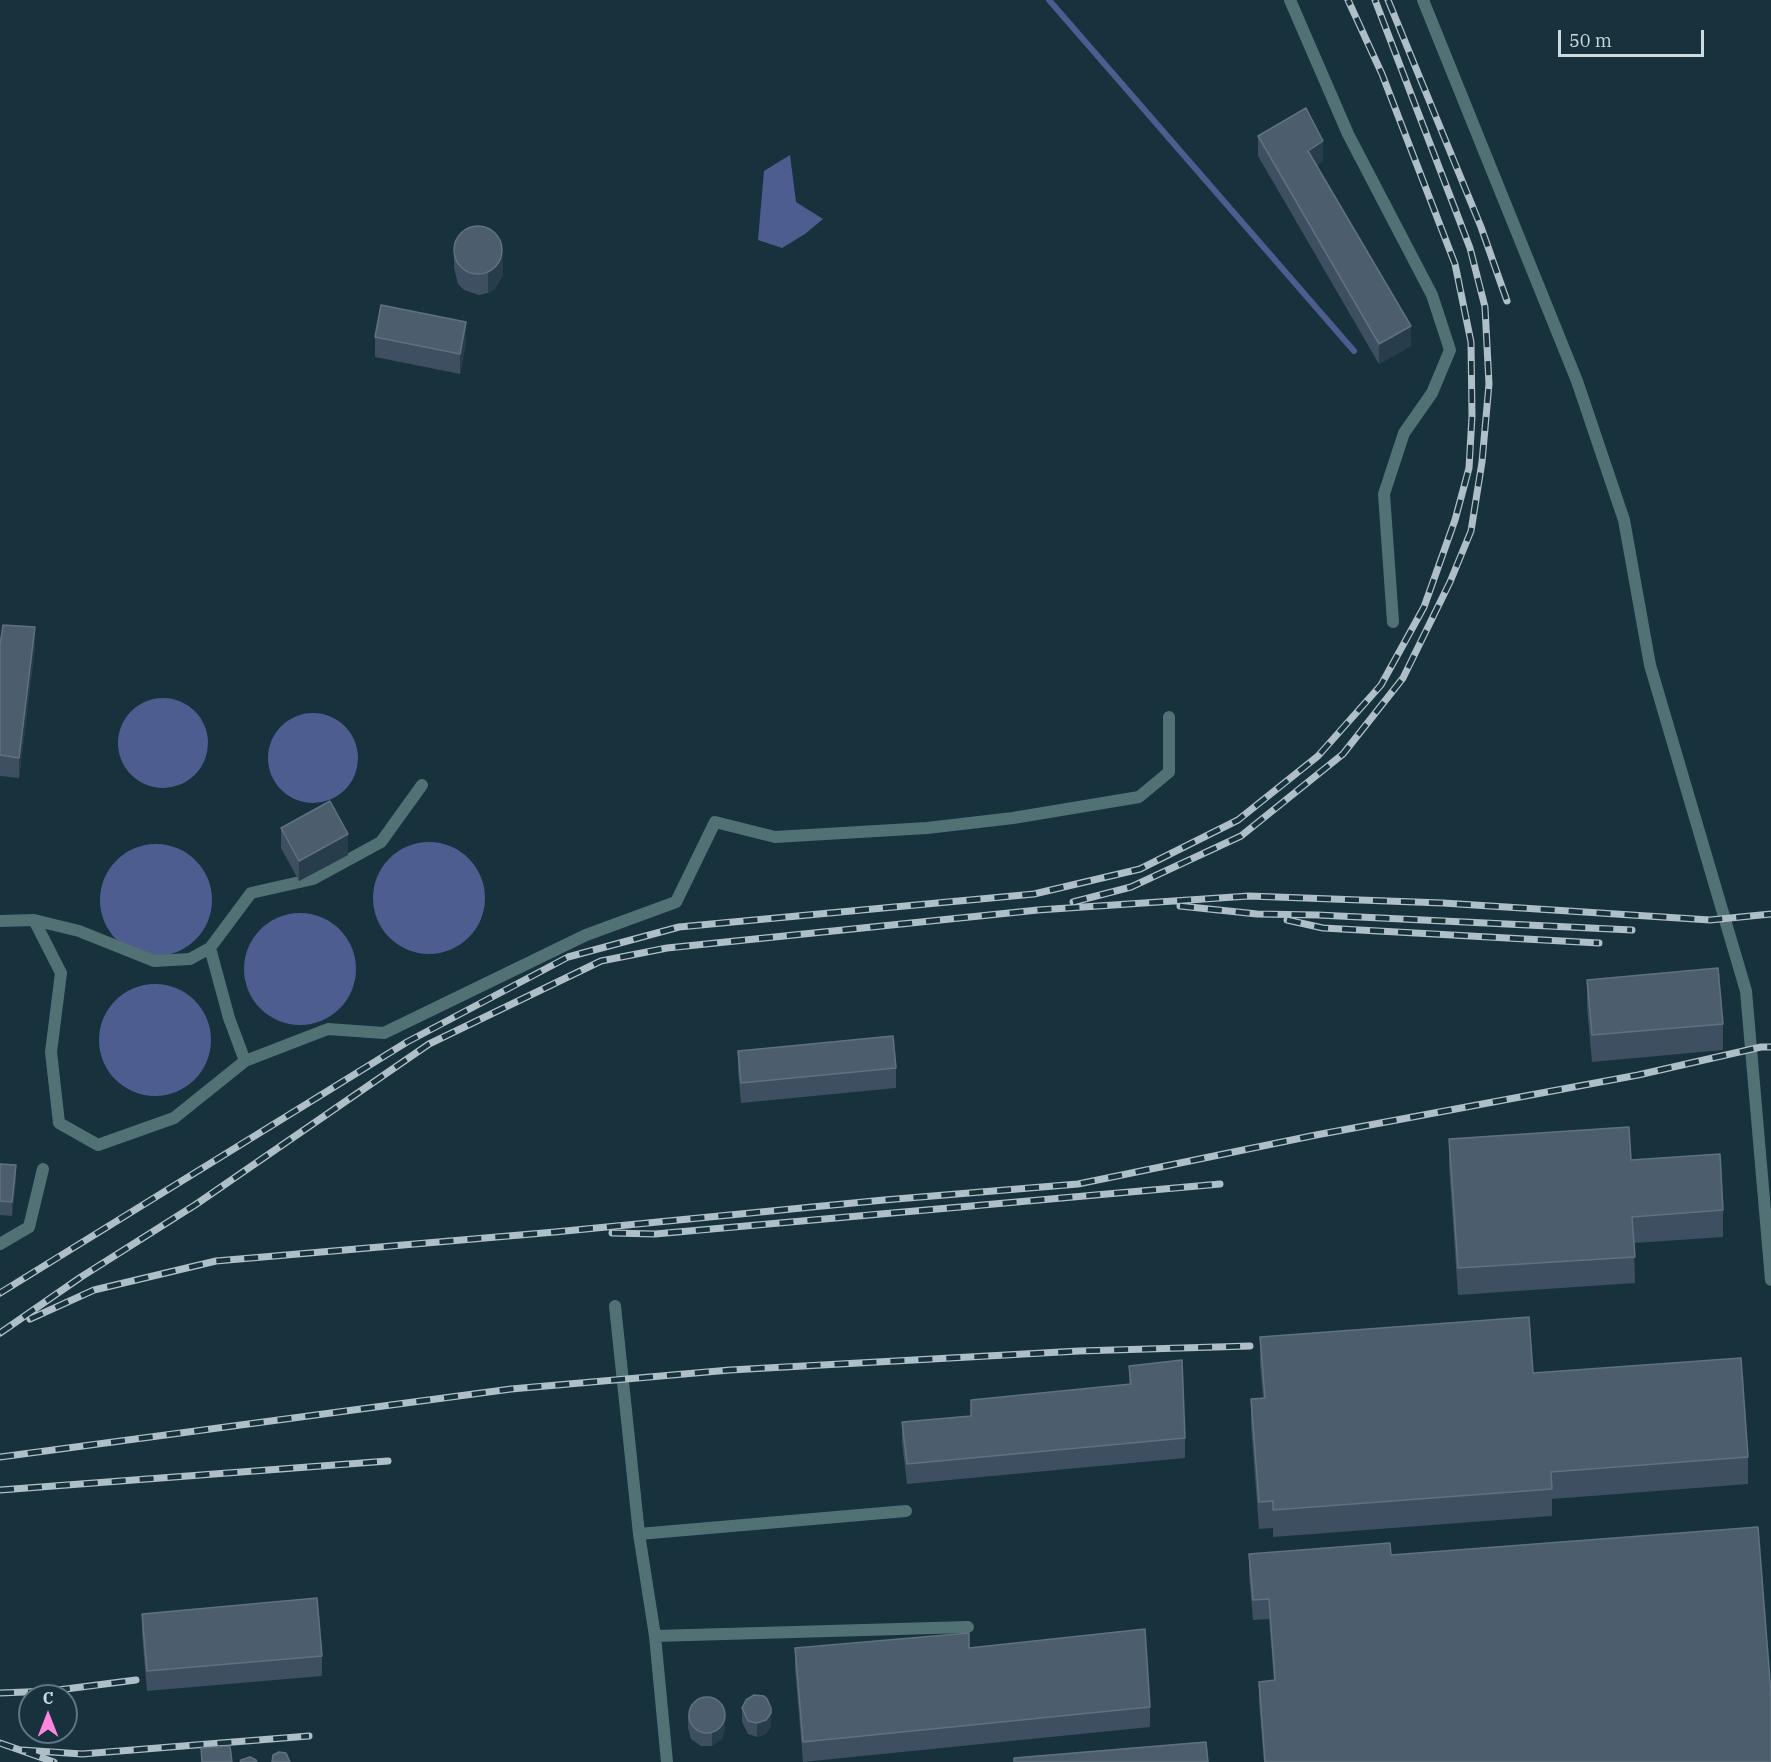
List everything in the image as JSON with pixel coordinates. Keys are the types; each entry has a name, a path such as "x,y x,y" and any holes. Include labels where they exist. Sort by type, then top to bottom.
{"lane":[{"path":"1290,0 1348,134 1432,295 1449,350 1432,393 1404,433 1384,494 1393,622"},
{"path":"1423,0 1577,381 1624,520 1650,665 1746,991 1771,1280"},
{"path":"34,920 61,973 51,1052 59,1123 98,1145 174,1118 245,1061 328,1029 384,1033 586,934 676,902 715,822 775,837 927,828 1012,818 1139,797 1169,772 1169,717"},
{"path":"0,921 34,920 79,931 154,961 190,959 210,948 251,893 313,879 381,842 422,785"},
{"path":"210,948 229,1017 245,1061"},
{"path":"0,1244 29,1227 43,1169"},
{"path":"615,1306 639,1534 655,1636 667,1762"},
{"path":"639,1534 906,1511"},
{"path":"655,1636 968,1627"}],"water":[{"path":"790,155 796,202 823,219 805,234 782,248 758,240 764,171"},
{"path":"163,698 180,702 195,711 204,726 208,743 204,760 195,775 180,784 163,788 146,784 131,775 122,760 118,743 122,726 131,711 146,702"},
{"path":"313,713 330,717 345,726 354,741 358,758 354,775 345,790 330,799 313,803 296,799 281,790 272,775 268,758 272,741 281,726 296,717"},
{"path":"429,842 451,846 469,858 481,876 485,898 481,920 469,938 451,950 429,954 407,950 389,938 377,920 373,898 377,876 389,858 407,846"},
{"path":"156,844 178,848 196,860 208,878 212,900 208,922 196,940 178,952 156,956 134,952 116,940 104,922 100,900 104,878 116,860 134,848"},
{"path":"300,913 322,917 340,929 352,947 356,969 352,991 340,1009 322,1021 300,1025 278,1021 260,1009 248,991 244,969 248,947 260,929 278,917"},
{"path":"155,984 177,988 195,1000 207,1018 211,1040 207,1062 195,1080 177,1092 155,1096 133,1092 115,1080 103,1062 99,1040 103,1018 115,1000 133,988"}],"building":[{"path":"1306,108 1323,141 1308,151 1411,326 1379,344 1258,136"},
{"path":"473,226 483,226 495,233 502,245 502,255 495,267 483,274 473,274 458,263 454,255 454,245 465,230"},
{"path":"381,305 466,322 460,354 375,337"},
{"path":"3,625 35,627 19,758 0,755 0,645"},
{"path":"330,801 348,834 299,861 281,828"},
{"path":"1718,968 1723,1024 1592,1035 1587,980"},
{"path":"893,1036 896,1068 741,1083 738,1051"},
{"path":"1629,1127 1631,1160 1720,1154 1723,1210 1632,1217 1635,1257 1458,1268 1449,1139"},
{"path":"0,1164 16,1165 12,1202 0,1201"},
{"path":"1529,1317 1533,1373 1741,1358 1748,1457 1551,1472 1552,1489 1273,1510 1273,1501 1259,1502 1251,1399 1265,1398 1260,1337"},
{"path":"1182,1360 1185,1438 907,1464 902,1422 971,1416 971,1400 1131,1384 1129,1366"},
{"path":"1758,1527 1771,1694 1771,1762 1265,1762 1259,1682 1275,1680 1269,1599 1253,1600 1249,1554 1390,1543 1391,1555"},
{"path":"317,1598 322,1656 147,1671 142,1614"},
{"path":"1145,1629 1150,1707 803,1742 795,1648 969,1633 969,1648"},
{"path":"754,1695 764,1696 771,1708 771,1713 766,1720 757,1723 748,1721 742,1708 746,1700"},
{"path":"707,1697 720,1702 725,1715 720,1728 707,1733 694,1728 689,1715 694,1702"},
{"path":"1206,1742 1208,1762 1014,1762 1014,1758"},
{"path":"230,1746 232,1762 202,1762 201,1748"},
{"path":"279,1752 286,1753 290,1762 272,1762 273,1755"},
{"path":"250,1757 257,1762 240,1762 241,1760"}],"waterway":[{"path":"1049,0 1354,351"}],"railway":[{"path":"0,1293 407,1042 568,957 679,927 1034,894 1140,869 1238,820 1318,756 1381,685 1424,607 1455,520 1469,468 1472,416 1471,342 1455,264 1382,74 1348,0"},
{"path":"1073,902 1131,887 1241,836 1343,754 1403,678 1450,582 1471,531 1482,462 1489,384 1485,307 1470,248 1375,0"},
{"path":"1388,0 1481,227 1507,301"},
{"path":"0,1333 81,1277 195,1205 429,1044 601,961 667,948 1038,910 1249,896 1443,903 1710,920 1771,914"},
{"path":"1180,906 1257,914 1632,930"},
{"path":"1287,920 1323,928 1599,943"},
{"path":"30,1319 94,1290 216,1261 1078,1184 1316,1135 1638,1075 1761,1047 1771,1047"},
{"path":"612,1233 655,1234 1220,1184"},
{"path":"0,1457 511,1389 730,1370 1079,1351 1250,1346"},
{"path":"0,1490 388,1461"},
{"path":"0,1693 50,1691 136,1680"},
{"path":"22,1750 82,1754 309,1736"},
{"path":"0,1743 54,1762"}]}
